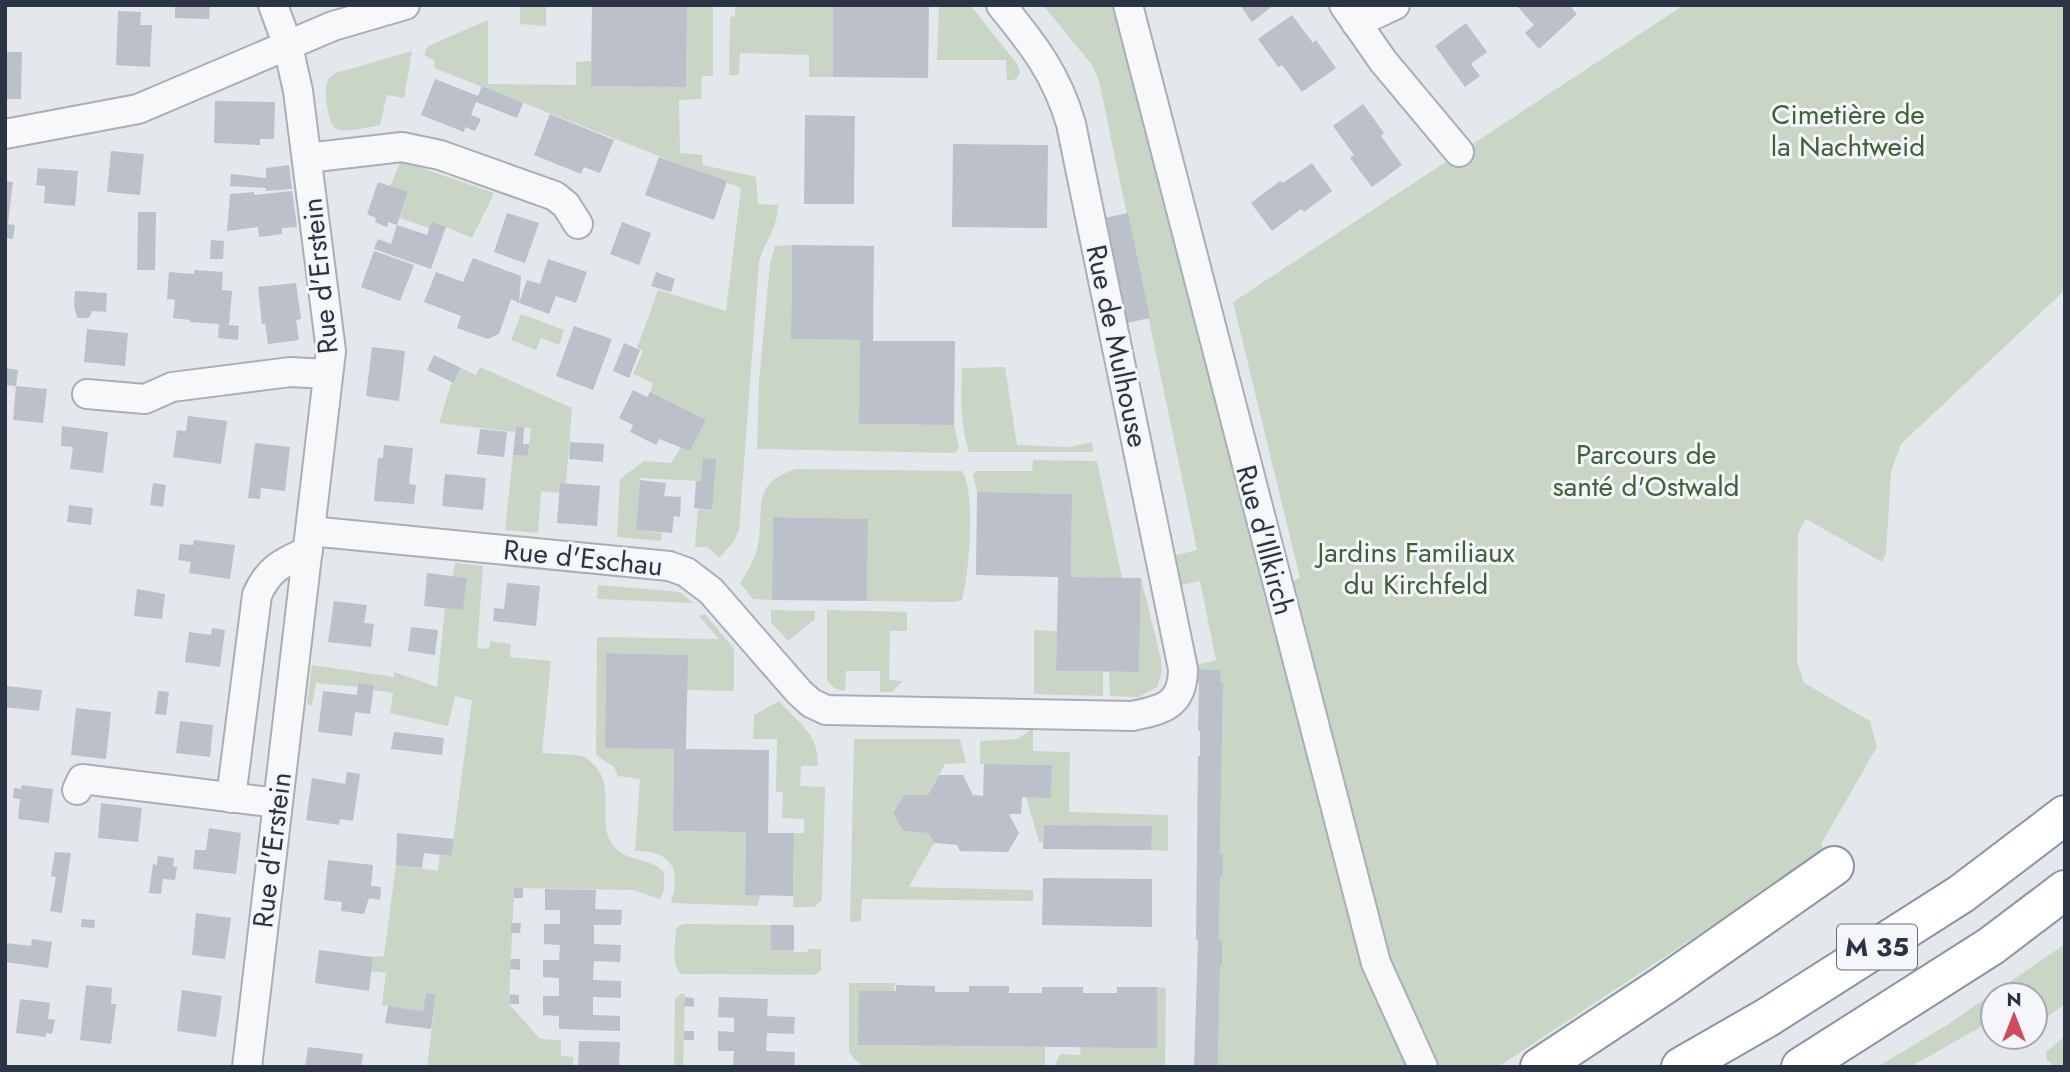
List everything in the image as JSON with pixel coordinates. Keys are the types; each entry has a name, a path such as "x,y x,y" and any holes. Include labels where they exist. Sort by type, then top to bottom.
{"highway":[{"name":"M 35","path":"1681,1067 1768,1017 1961,894 2065,815"},
{"path":"1540,1067 1835,866"},
{"name":"M 35","path":"1801,1067 1991,946 2065,890"}],"street":[{"name":"Rue d'Erstein","path":"247,1067 331,351 298,91 288,46 273,5"},
{"path":"5,134 138,109 333,26 405,5"},
{"path":"288,46 304,51 339,44 369,32 418,5"},
{"name":"Rue de Mulhouse","path":"1001,5 1052,73 1071,124 1183,670 1180,694 1172,701"},
{"name":"Rue d'Illkirch","path":"1128,5 1376,963 1423,1067"},
{"path":"1395,5 1350,14 1383,61 1459,152"},
{"path":"307,158 388,147 416,149 440,155 555,197 566,205 578,224"},
{"path":"87,394 145,399 173,387 290,372 328,374"},
{"name":"Rue d'Erstein","path":"231,798 257,595 268,573 309,541"},
{"name":"Rue d'Eschau","path":"309,541 669,566 686,572 705,585 799,692 811,703 826,710 1132,716 1164,708 1172,701"},
{"path":"77,790 82,779 277,803"}],"green space":[{"path":"520,5 546,5 546,26 520,24"},
{"path":"687,5 713,5 713,76 702,76 701,99 679,100 680,153 702,155 703,165 756,177 758,204 778,205 774,227 759,262 739,530 733,543 719,558 708,547 695,547 698,509 711,510 701,481 640,478 636,530 662,533 661,541 617,537 620,479 644,461 671,463 681,447 690,451 706,420 650,392 653,383 633,374 643,351 637,348 658,290 726,311 741,188 434,68 435,61 424,55 428,46 488,20 488,84 576,85 576,62 591,61 591,86 686,87"},
{"path":"735,5 833,5 833,77 809,77 809,55 740,53 739,75 729,75 730,17 735,16"},
{"path":"939,5 970,5 1018,65 1020,73 1016,79 1007,81 1006,60 937,60"},
{"path":"1043,5 1116,5 1268,592 1300,578 1233,302 1684,5 2065,5 2065,290 1901,444 1891,472 1886,553 1882,562 1806,519 1798,534 1797,661 1804,683 1870,721 1877,747 1821,844 1825,851 1498,1067 1218,1067 1222,964 1222,940 1219,940 1220,877 1223,877 1223,854 1220,854 1223,682 1220,682 1220,670 1197,669 1196,665 1216,660 1200,581 1180,585 1176,555 1197,550 1099,81 1092,65"},
{"path":"412,51 404,98 387,95 380,125 339,130 332,125 326,97 330,78 336,73"},
{"path":"401,161 494,193 472,238 446,227 429,228 400,218 408,193 390,186"},
{"path":"792,245 791,339 860,340 860,371 873,424 954,425 959,447 955,453 757,449 759,381 770,264 775,246"},
{"path":"521,314 564,330 559,345 541,338 536,350 511,340"},
{"path":"480,367 572,408 566,483 560,483 560,493 541,491 538,533 505,530 513,455 528,456 531,428 516,427 515,432 439,423 452,381 455,382 461,368 476,375"},
{"path":"1005,367 1017,445 1070,447 1092,442 1093,452 969,452 961,400 962,368"},
{"path":"1033,460 1097,461 1122,578 1071,577 1072,494 977,492 973,475 976,471 1032,471"},
{"path":"796,469 962,471 969,496 970,514 969,553 962,600 867,601 868,519 773,517 772,600 753,599 740,583 757,549 762,500 771,482"},
{"path":"455,563 483,566 477,648 489,649 490,641 511,644 510,657 551,661 542,753 586,757 600,773 604,784 606,826 613,845 624,855 652,864 664,872 664,890 660,899 633,890 514,888 509,1004 540,1039 561,1040 561,1056 573,1057 573,1067 427,1067 436,994 426,993 423,1011 382,1005 386,973 371,971 373,957 384,956 396,865 438,871 440,855 451,856 472,700 455,696 448,726 390,713 393,693 373,690 373,685 358,683 357,687 316,683 312,705 307,704 312,665 394,677 394,672 437,687 445,608 463,610 467,578 453,576"},
{"path":"1141,578 1162,671 1157,687 1139,697 1110,696 1109,672 1139,672"},
{"path":"598,585 680,592 693,603 597,599"},
{"path":"771,610 815,611 815,619 788,641 771,622"},
{"path":"827,610 907,612 907,631 890,631 889,680 903,681 892,692 880,692 880,671 846,671 845,691 830,684 827,679"},
{"path":"705,614 734,649 734,691 687,690 687,655 606,653 605,747 674,749 673,831 746,832 745,895 760,895 758,906 671,903 675,881 671,865 658,854 635,851 640,779 618,776 614,767 596,755 597,637 719,639 699,616"},
{"path":"1034,630 1057,631 1056,671 1103,672 1103,696 1034,694"},
{"path":"779,701 806,729 815,745 818,766 801,766 800,786 825,787 822,900 814,907 793,907 794,833 804,833 804,819 782,818 783,792 776,792 777,739 753,739 754,715"},
{"path":"1033,728 1033,751 1070,752 1069,812 1168,815 1168,851 1151,850 1151,826 1044,825 1043,842 1039,842 1026,797 1051,797 1052,765 980,764 980,741 1018,739"},
{"path":"854,739 960,739 966,763 945,764 928,795 904,795 893,813 903,831 928,833 934,843 909,887 1033,890 1033,901 862,899 861,921 850,922"},
{"path":"686,924 771,925 794,952 821,949 821,971 814,975 681,974 675,959 676,929"},
{"path":"2065,944 2065,1004 2049,1016 2049,981 2011,981"},
{"path":"849,983 895,983 894,991 859,991 859,1045 1045,1047 1045,1067 865,1067 849,1052"},
{"path":"1157,987 1166,988 1165,1067 1054,1067 1060,1054 1080,1055 1081,1047 1157,1047"},
{"path":"680,994 685,994 683,1067 674,1067 675,999"},
{"path":"1979,1003 1979,1028 1910,1067 1877,1067"},
{"path":"2065,1036 2065,1067 2053,1065 2047,1060 2046,1052"}],"building":[{"path":"175,5 210,5 209,19 175,18"},
{"path":"592,5 687,5 686,87 591,86"},
{"path":"833,5 929,5 928,78 833,77"},
{"path":"1240,5 1274,5 1252,22"},
{"path":"1516,5 1569,5 1577,14 1539,49 1525,33 1534,25"},
{"path":"118,11 141,12 140,25 152,25 150,67 116,65"},
{"path":"1292,15 1313,43 1316,40 1336,68 1302,92 1282,65 1278,67 1258,39"},
{"path":"1466,23 1487,52 1471,64 1480,76 1465,87 1435,46"},
{"path":"5,52 22,52 21,99 5,99"},
{"path":"435,79 478,96 482,86 523,103 517,118 476,102 471,115 481,119 475,131 465,127 464,132 421,115"},
{"path":"215,101 275,102 274,139 260,139 260,145 214,143"},
{"path":"1363,104 1402,165 1372,187 1350,158 1354,155 1333,126"},
{"path":"550,114 614,140 600,173 584,167 581,174 534,155"},
{"path":"805,115 855,116 854,204 804,204"},
{"path":"953,144 1048,145 1047,228 952,227"},
{"path":"111,151 144,154 140,195 107,192"},
{"path":"659,157 727,181 714,220 645,195"},
{"path":"1312,163 1332,191 1304,212 1301,209 1272,231 1251,203 1280,181 1283,183"},
{"path":"289,165 292,189 266,191 266,188 230,186 231,174 266,178 266,168"},
{"path":"38,168 78,171 75,206 44,203 45,186 36,185"},
{"path":"5,181 13,182 8,224 15,225 13,239 5,238"},
{"path":"378,182 408,192 397,225 388,222 387,227 375,222 376,218 367,214"},
{"path":"292,191 297,227 282,228 282,234 259,237 258,227 227,231 230,194 254,192 254,195"},
{"path":"138,212 156,212 155,270 137,270"},
{"path":"507,213 539,223 525,263 494,252"},
{"path":"1128,213 1150,318 1126,323 1104,218"},
{"path":"431,222 446,227 431,269 374,249 378,239 391,244 397,225 427,235"},
{"path":"622,222 651,233 639,265 610,254"},
{"path":"211,240 224,241 223,259 210,259"},
{"path":"792,245 874,246 873,341 955,341 954,425 859,424 860,340 791,339"},
{"path":"374,251 414,265 400,301 361,287"},
{"path":"473,258 521,276 519,303 511,299 499,334 488,339 457,328 461,316 424,302 436,272 463,282"},
{"path":"548,259 587,272 576,303 556,296 549,314 519,303 527,280 540,284"},
{"path":"194,270 223,272 222,290 232,291 229,325 239,326 238,340 218,338 219,324 173,318 175,300 167,299 169,272 194,274"},
{"path":"656,272 675,279 671,292 651,286"},
{"path":"296,283 301,319 296,320 299,340 268,344 265,323 262,324 258,287"},
{"path":"75,291 107,293 106,312 92,311 89,318 77,318 74,306"},
{"path":"574,326 612,339 593,390 556,376"},
{"path":"87,329 128,333 125,366 84,362"},
{"path":"624,343 640,350 629,378 613,371"},
{"path":"372,347 405,351 399,401 366,396"},
{"path":"434,355 461,368 454,383 427,370"},
{"path":"5,368 18,370 16,386 5,385"},
{"path":"16,386 47,389 43,423 13,420"},
{"path":"633,390 647,397 650,392 706,420 690,451 659,439 656,445 630,432 633,425 619,418"},
{"path":"188,416 227,421 221,464 173,457 177,430 186,431"},
{"path":"62,426 108,432 103,473 70,469 73,447 61,446"},
{"path":"516,427 524,427 523,444 529,444 528,456 513,455"},
{"path":"480,429 507,432 504,457 477,454"},
{"path":"570,442 604,444 603,462 569,459"},
{"path":"255,443 290,447 285,491 261,488 260,499 248,498"},
{"path":"384,445 413,448 409,484 416,485 414,504 374,501 378,458 383,458"},
{"path":"703,458 716,459 712,510 694,508 696,481 701,481"},
{"path":"445,474 486,478 483,510 442,506"},
{"path":"640,480 666,483 664,496 681,497 680,517 674,516 672,533 636,530"},
{"path":"153,483 166,485 163,507 150,505"},
{"path":"560,483 600,486 597,526 557,523"},
{"path":"977,492 1072,494 1071,577 1141,578 1139,672 1056,671 1058,577 976,575"},
{"path":"69,505 93,508 91,525 67,522"},
{"path":"773,517 868,519 867,601 772,600"},
{"path":"194,540 235,545 230,579 189,573 191,562 178,560 180,544 193,545"},
{"path":"427,573 467,578 463,610 424,606"},
{"path":"507,583 540,586 536,626 493,621 494,608 504,609"},
{"path":"137,589 165,594 162,619 134,616"},
{"path":"334,601 367,605 364,623 374,624 371,647 328,642"},
{"path":"411,627 438,630 435,655 408,651"},
{"path":"212,628 225,630 220,667 185,662 189,632 211,635"},
{"path":"606,653 688,655 686,749 769,750 768,833 794,833 793,896 745,895 746,832 673,831 674,749 605,748"},
{"path":"1197,669 1221,670 1220,682 1223,682 1220,854 1223,854 1223,877 1220,877 1219,940 1222,940 1222,965 1218,1067 1194,1067 1200,756"},
{"path":"358,683 374,685 370,714 355,712 352,736 318,732 323,691 357,695"},
{"path":"7,686 42,690 39,711 5,707"},
{"path":"158,691 169,692 166,715 155,714"},
{"path":"76,708 111,712 106,759 71,755"},
{"path":"180,721 213,725 210,757 176,753"},
{"path":"394,732 444,738 442,755 391,749"},
{"path":"984,764 1052,765 1051,798 1022,797 1021,814 1009,814 1019,833 1008,852 960,851 957,845 934,843 928,833 903,831 893,813 904,795 928,795 939,775 963,775 973,795 983,796"},
{"path":"347,772 360,774 353,821 340,819 339,825 306,820 312,778 345,784"},
{"path":"22,785 53,789 49,823 18,819 20,799 13,798 14,788 21,789"},
{"path":"101,803 142,808 138,842 98,838"},
{"path":"1044,825 1152,826 1151,850 1043,849"},
{"path":"209,828 241,833 236,874 193,869 195,850 206,850"},
{"path":"397,833 454,839 451,856 424,853 422,868 396,865"},
{"path":"55,852 71,853 62,913 50,911 56,877 51,876"},
{"path":"158,856 174,858 173,866 177,867 175,880 163,879 161,894 149,893 153,864 157,865"},
{"path":"328,860 373,865 371,886 381,887 380,900 369,898 364,914 341,911 342,902 324,900"},
{"path":"1043,878 1152,879 1152,927 1042,925"},
{"path":"514,888 523,888 523,898 514,898"},
{"path":"545,889 596,890 595,909 622,910 621,925 594,925 594,944 621,945 620,962 594,961 593,980 621,981 621,998 593,997 593,1015 620,1016 620,1031 559,1029 559,1016 543,1015 543,996 559,996 559,978 543,977 543,960 559,960 560,945 544,944 544,924 560,924 560,910 545,910"},
{"path":"196,913 231,918 225,959 192,955"},
{"path":"82,919 95,920 94,928 81,927"},
{"path":"511,923 521,923 520,933 511,933"},
{"path":"771,925 794,925 794,950 771,950"},
{"path":"32,939 52,942 48,968 5,962 6,943 31,946"},
{"path":"319,950 373,957 369,991 315,983"},
{"path":"511,959 520,959 520,970 510,969"},
{"path":"86,985 112,988 111,1004 116,1004 111,1044 80,1040"},
{"path":"896,985 935,986 935,992 969,992 969,986 1009,986 1009,993 1042,993 1042,987 1083,987 1083,993 1117,993 1117,987 1157,987 1157,1048 858,1045 859,991 896,991"},
{"path":"182,990 222,996 216,1037 177,1031"},
{"path":"426,993 436,994 431,1029 385,1023 388,1006 423,1011"},
{"path":"510,994 519,995 519,1004 509,1004"},
{"path":"685,997 694,998 694,1007 684,1006"},
{"path":"719,997 768,999 767,1016 795,1017 794,1034 767,1033 766,1051 795,1052 794,1067 733,1067 734,1051 718,1051 718,1031 734,1032 734,1018 718,1017"},
{"path":"20,999 50,1003 48,1019 55,1020 52,1034 46,1033 46,1037 16,1033"},
{"path":"684,1031 694,1031 694,1040 684,1040"},
{"path":"579,1041 620,1042 619,1067 578,1067"},
{"path":"308,1047 363,1054 361,1067 305,1067"}],"park label":[{"name":"Cimetière de la Nachtweid","path":"1848,130"},
{"name":"Parcours de santé d'Ostwald","path":"1646,470"},
{"name":"Jardins Familiaux du Kirchfeld","path":"1416,568"}]}
